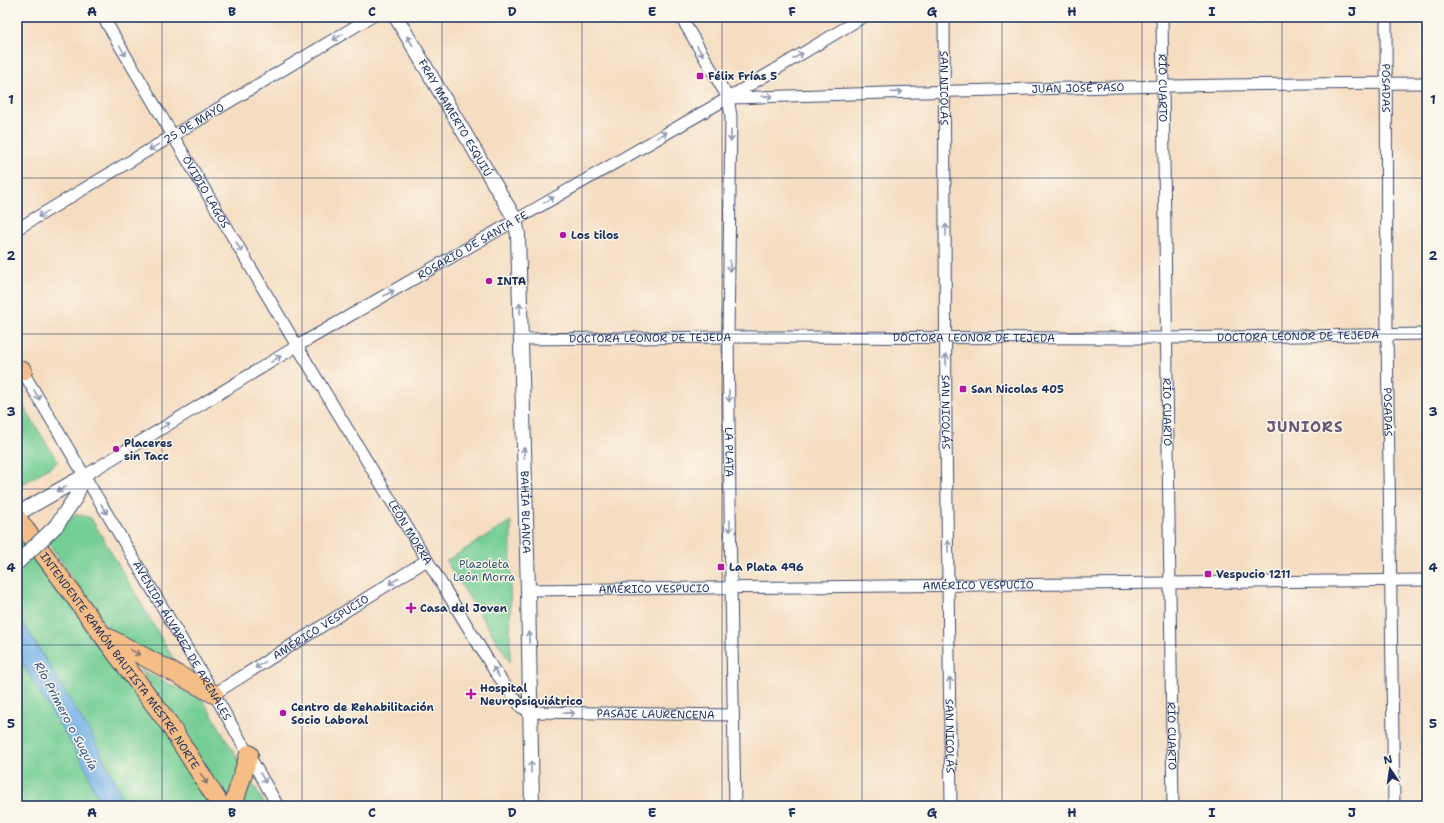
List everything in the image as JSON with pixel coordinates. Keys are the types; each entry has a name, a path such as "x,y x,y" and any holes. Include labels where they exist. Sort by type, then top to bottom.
{"main road":[{"name":"INTENDENTE RAMÓN BAUTISTA MESTRE NORTE","path":"17,518 100,633 169,724 220,806"},
{"path":"100,633 214,694"},
{"path":"233,806 249,754"}],"street":[{"name":"OVIDIO LAGOS","path":"103,17 297,346"},
{"name":"25 DE MAYO","path":"17,229 371,17"},
{"name":"FRAY MAMERTO ESQUIÚ","path":"396,17 515,219"},
{"path":"681,17 728,98"},
{"name":"ROSARIO DE SANTA FE","path":"17,514 84,476 297,346 515,219 728,98 863,17"},
{"name":"SAN NICOLÁS","path":"944,17 951,806"},
{"name":"RÍO CUARTO","path":"1162,17 1173,806"},
{"name":"POSADAS","path":"1386,17 1387,335 1394,806"},
{"name":"JUAN JOSÉ PASO","path":"728,98 1163,86 1427,83"},
{"name":"LA PLATA","path":"728,98 732,127 728,337 735,806"},
{"name":"BAHÍA BLANCA","path":"515,219 518,235 528,590 532,806"},
{"name":"DOCTORA LEONOR DE TEJEDA","path":"521,339 728,337 1166,338 1427,334"},
{"name":"LEÓN MORRA","path":"297,346 504,684 522,707 530,712"},
{"name":"AVENIDA ÁLVAREZ DE ARENALES","path":"19,368 214,694 278,806"},
{"path":"17,563 56,526 75,498 84,476"},
{"name":"AMÉRICO VESPUCIO","path":"214,694 427,560"},
{"name":"AMÉRICO VESPUCIO","path":"528,590 1427,580"},
{"name":"PASAJE LAURENCENA","path":"530,712 734,715"}],"green space":[{"path":"17,396 58,462 17,488"},
{"path":"75,514 91,518 177,665 117,642 47,541"},
{"path":"17,518 221,806 126,806 114,779 40,650 17,614"},
{"name":"Plazoleta León Morra","path":"511,521 510,662 446,561"},
{"path":"17,653 83,763 102,806 17,806"},
{"path":"140,670 203,700 266,806 232,806"}],"water":[{"name":"Río Primero o Suquía","path":"17,614 91,734 126,806 102,806 83,763 17,653"}],"place":[{"name":"Félix Frías 5","path":"700,76"},
{"name":"Los tilos","path":"563,235"},
{"name":"INTA","path":"489,281"},
{"name":"San Nicolas 405","path":"963,389"},
{"name":"Placeres sin Tacc","path":"116,449"},
{"name":"La Plata 496","path":"721,567"},
{"name":"Vespucio 1211","path":"1208,574"},
{"name":"Casa del Joven","path":"411,608"},
{"name":"Hospital Neuropsiquiátrico","path":"471,694"},
{"name":"Centro de Rehabilitación Socio Laboral","path":"283,713"}],"district":[{"name":"JUNIORS","path":"1305,427"}]}
